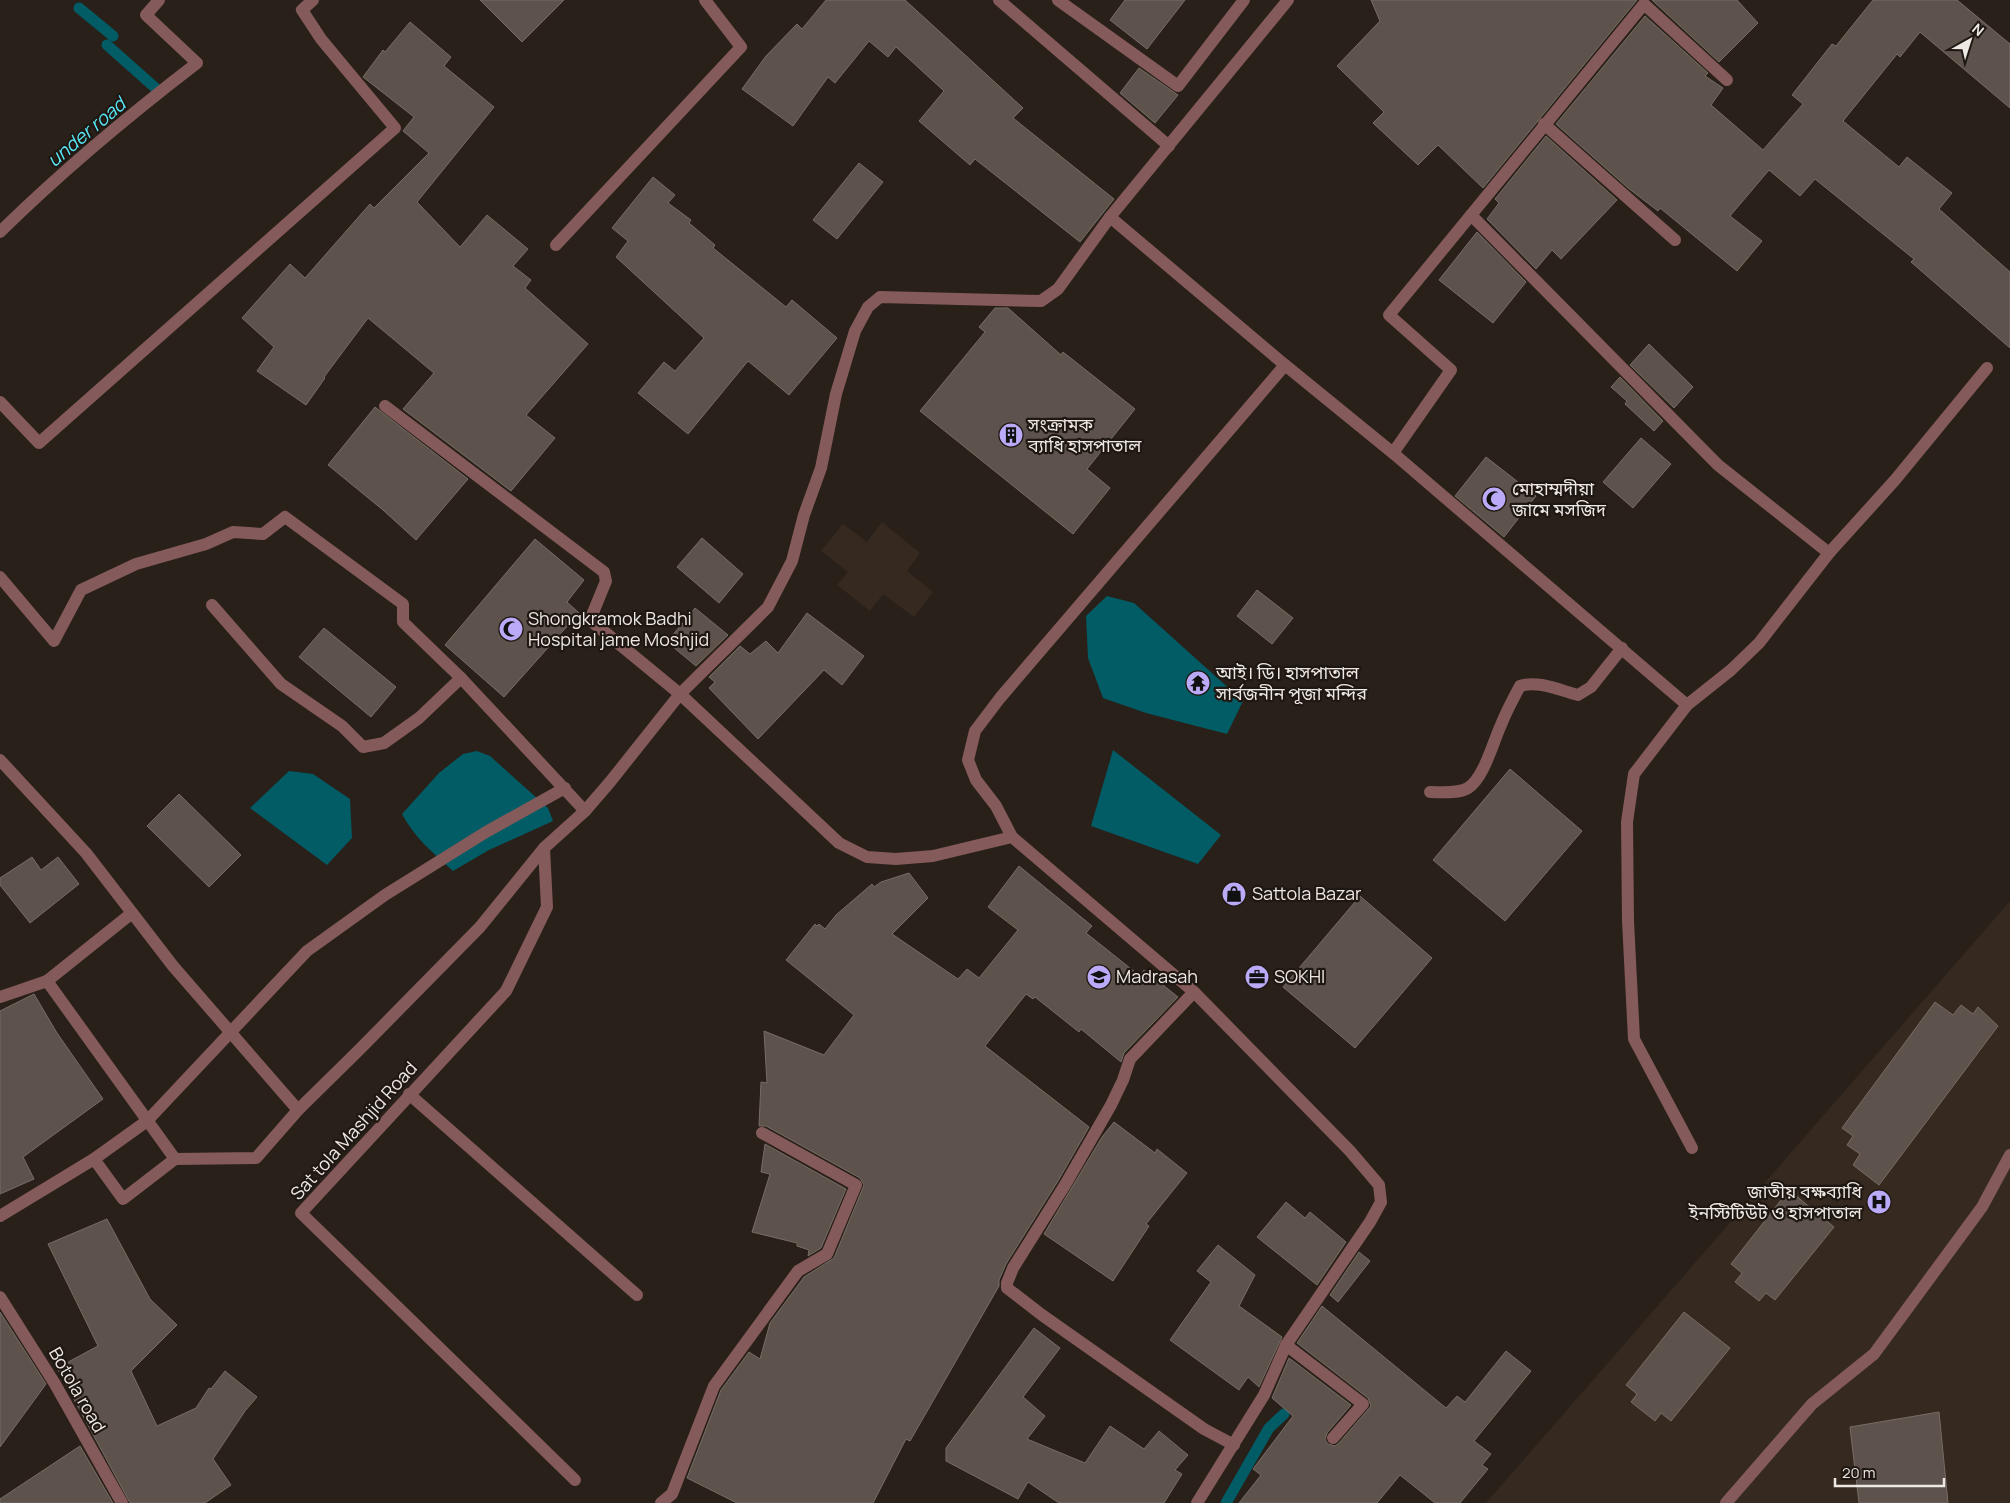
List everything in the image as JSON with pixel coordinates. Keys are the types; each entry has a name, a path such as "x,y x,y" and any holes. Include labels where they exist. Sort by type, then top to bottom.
{"street":[{"path":"0,232 62,172 130,114 197,63 146,15 159,0"},
{"path":"0,402 39,443 395,128 321,39 302,10 313,0"},
{"path":"556,245 741,47 705,0"},
{"path":"999,0 1168,146"},
{"path":"1058,0 1178,86 1244,0"},
{"path":"94,1159 123,1199 175,1159 256,1158 298,1110 480,927 544,848 585,811 610,782 680,694 768,607 792,561 804,515 821,468 836,394 855,331 868,307 880,297 1041,301 1058,289 1110,216 1288,0"},
{"path":"1393,453 1451,370 1389,314 1644,4 1727,80"},
{"path":"1544,124 1675,240"},
{"path":"1471,215 1718,465 1829,553"},
{"path":"1110,216 1285,365 1393,453 1687,704"},
{"path":"1197,1503 1264,1395 1286,1345 1370,1222 1381,1202 1379,1184 1343,1144 1194,992 1012,837 996,806 976,780 968,760 975,731 1000,698 1285,365"},
{"path":"1692,1148 1634,1039 1628,921 1627,822 1634,774 1687,704 1731,670 1758,643 1829,553 1895,480 1987,368"},
{"path":"385,406 604,572 606,581 590,620 680,694 839,843 867,857 896,859 932,856 1012,837"},
{"path":"0,577 54,641 81,590 136,564 206,544 233,532 263,534 285,517 403,604 403,622 461,678 585,811"},
{"path":"212,606 281,684 342,726 363,747 384,743 420,718 461,678"},
{"path":"1430,792 1458,791 1468,788 1474,783 1485,764 1500,726 1520,686 1529,683 1538,684 1578,695 1590,688 1622,648"},
{"path":"0,760 86,854 173,966 298,1110"},
{"path":"0,1216 94,1159 147,1120 307,951 384,895 486,832 564,788"},
{"name":"Sat tola Mashjid Road","path":"544,848 547,907 506,991 301,1213 575,1480"},
{"path":"0,997 47,981 132,913"},
{"path":"47,981 175,1159"},
{"path":"1194,992 1130,1059 1123,1080 1111,1105 1065,1185 1013,1268 1007,1288 1042,1315 1204,1429 1234,1445"},
{"path":"409,1094 637,1295"},
{"path":"661,1503 672,1494 714,1386 798,1271 827,1254 856,1185 762,1133"},
{"path":"1726,1503 1812,1404 1874,1354 1982,1207 2010,1155"},
{"name":"Botola road","path":"0,1297 55,1384 122,1503"},
{"path":"1286,1345 1363,1404 1333,1438"}],"shaded area":[{"path":"882,522 920,553 907,571 933,592 914,617 883,594 870,611 837,585 848,572 821,551 843,524 867,542"},
{"name":"জাতীয় বক্ষব্যাধি ইনস্টিটিউট ও হাসপাতাল","path":"2010,901 2010,1503 1486,1503"}],"water":[{"path":"1107,596 1134,603 1243,701 1227,734 1146,713 1103,698 1088,658 1086,616"},
{"path":"1113,750 1221,835 1198,864 1091,826"},
{"path":"477,751 490,756 548,808 553,821 489,850 453,871 418,837 402,814 439,773 463,754"},
{"path":"289,771 313,774 350,799 352,838 327,865 250,808"}],"building":[{"path":"480,0 564,0 522,42"},
{"path":"826,0 905,0 1023,108 1013,118 1114,199 1080,242 975,159 970,165 919,121 944,91 896,47 888,57 869,41 835,83 828,77 793,126 742,89 766,56 797,24 802,29"},
{"path":"1125,0 1185,0 1147,49 1110,20"},
{"path":"1371,0 1637,0 1483,188 1438,145 1418,165 1373,123 1384,112 1337,66 1380,21"},
{"path":"1652,0 1737,0 1758,23 1719,62"},
{"path":"1873,0 1957,0 2010,44 2010,108 1920,32 1900,57 1897,54 1843,121 1899,167 1907,157 1952,193 1939,209 2010,272 2010,348 1911,262 1914,259 1815,179 1800,196 1769,170 1730,216 1762,241 1737,271 1660,208 1658,211 1628,188 1556,124 1645,16 1708,73 1705,76 1723,88 1711,105 1763,150 1803,104 1792,95 1832,44 1836,46"},
{"path":"410,22 451,57 444,66 494,107 417,202 460,247 487,215 528,249 513,266 531,280 525,288 588,344 526,415 555,438 511,491 403,409 434,373 368,318 324,377 306,405 257,371 274,347 242,318 290,264 305,278 370,204 374,208 429,153 403,131 414,117 363,77 383,50 385,52"},
{"path":"1139,68 1178,95 1155,123 1120,93"},
{"path":"1546,136 1617,200 1561,259 1552,250 1536,269 1487,219 1499,203 1495,199"},
{"path":"859,163 883,182 837,239 813,220"},
{"path":"653,177 675,195 668,203 691,220 689,223 715,245 713,248 786,307 792,300 837,338 789,395 748,361 688,434 638,393 664,362 675,371 704,338 616,257 628,241 612,228"},
{"path":"1477,232 1526,282 1493,323 1439,280"},
{"name":"সংক্রামক ব্যাধি হাসপাতাল","path":"995,308 1008,308 1061,355 1063,352 1135,409 1087,469 1110,488 1073,534 920,411 985,332 979,327"},
{"path":"1649,344 1693,387 1674,408 1630,365"},
{"path":"1620,377 1663,421 1654,431 1625,404 1627,401 1611,387"},
{"path":"375,407 468,479 416,540 328,465"},
{"path":"1641,438 1671,464 1633,508 1603,482"},
{"name":"মোহাম্মদীয়া জামে মসজিদ","path":"1486,457 1536,496 1504,537 1455,496"},
{"path":"702,538 743,574 719,603 677,567"},
{"name":"Shongkramok Badhi Hospital jame Moshjid","path":"535,539 584,580 567,602 579,613 504,697 445,645"},
{"path":"1257,590 1293,618 1272,644 1237,616"},
{"path":"695,608 728,635 696,666 667,642"},
{"path":"807,613 864,656 842,685 824,670 758,739 709,688 715,682 709,677 740,646 750,654 766,641 778,653"},
{"path":"324,628 396,687 371,717 299,657"},
{"path":"1510,769 1582,831 1505,921 1433,860"},
{"path":"179,794 241,855 209,887 147,826"},
{"path":"32,857 41,870 58,857 79,884 30,923 0,885 0,878"},
{"path":"1019,866 1092,926 1086,933 1140,976 1144,970 1178,997 1124,1053 1121,1062 1081,1029 1079,1032 1035,997 1033,999 1026,994 985,1046 1089,1127 1006,1264 999,1280 999,1286 910,1441 906,1439 873,1503 737,1503 687,1478 721,1390 749,1352 760,1359 770,1323 804,1277 834,1258 864,1185 860,1178 766,1126 759,1126 761,1082 767,1083 764,1031 824,1055 854,1015 786,960 815,924 817,926 819,924 825,929 836,915 872,884 874,887 881,882 909,873 928,898 892,934 958,979 967,969 979,978 1018,930 988,907"},
{"path":"1360,896 1432,958 1355,1048 1283,987"},
{"path":"34,994 57,1033 103,1099 23,1157 34,1179 0,1194 0,1011"},
{"path":"1935,1002 1953,1015 1961,1005 1973,1014 1978,1007 1998,1026 1879,1185 1853,1165 1860,1154 1847,1145 1853,1136 1842,1128"},
{"path":"1114,1122 1155,1153 1157,1149 1187,1173 1146,1224 1149,1226 1113,1281 1044,1234 1102,1137"},
{"path":"765,1144 846,1189 821,1248 808,1256 809,1250 797,1246 797,1243 752,1232 770,1174 761,1172"},
{"path":"1789,1190 1834,1227 1775,1300 1766,1293 1759,1301 1735,1282 1742,1273 1731,1264"},
{"path":"1286,1202 1305,1218 1310,1212 1346,1242 1317,1285 1257,1237"},
{"path":"107,1219 150,1299 177,1325 131,1371 157,1426 196,1408 209,1388 211,1389 225,1371 257,1397 245,1411 213,1459 231,1485 205,1503 130,1503 57,1368 98,1346 48,1244"},
{"path":"1218,1245 1255,1275 1239,1306 1282,1337 1259,1387 1248,1377 1239,1390 1170,1340 1211,1282 1197,1271"},
{"path":"1359,1252 1370,1261 1338,1302 1330,1295"},
{"path":"1322,1306 1446,1408 1457,1396 1465,1402 1506,1351 1531,1371 1474,1441 1491,1454 1482,1465 1488,1469 1460,1503 1435,1503 1400,1475 1377,1503 1239,1503 1261,1475 1253,1469 1293,1416 1272,1398 1289,1358 1351,1405 1327,1433 1325,1440 1328,1444 1335,1446 1339,1443 1371,1406 1368,1398 1297,1343"},
{"path":"0,1312 46,1384 0,1447"},
{"path":"1684,1312 1730,1348 1671,1421 1661,1413 1655,1421 1631,1402 1637,1394 1626,1385"},
{"path":"1034,1328 1060,1348 1023,1397 1045,1416 1027,1439 1085,1463 1110,1426 1144,1449 1159,1431 1188,1455 1175,1470 1182,1474 1164,1503 1059,1503 1028,1482 1018,1499 946,1461 946,1448"},
{"path":"1939,1412 1948,1503 1859,1503 1850,1427"},
{"path":"80,1446 113,1503 0,1503 0,1499"}],"waterway":[{"path":"79,8 113,36"},
{"path":"107,45 160,92"},
{"path":"1226,1503 1269,1428 1284,1414"}],"place":[{"name":"সংক্রামক ব্যাধি হাসপাতাল","path":"1011,435"},
{"name":"মোহাম্মদীয়া জামে মসজিদ","path":"1494,499"},
{"name":"Shongkramok Badhi Hospital jame Moshjid","path":"511,629"},
{"name":"আই। ডি। হাসপাতাল সার্বজনীন পূজা মন্দির","path":"1198,683"},
{"name":"Sattola Bazar","path":"1234,894"},
{"name":"Madrasah","path":"1099,977"},
{"name":"SOKHI","path":"1257,977"},
{"name":"জাতীয় বক্ষব্যাধি ইনস্টিটিউট ও হাসপাতাল","path":"1879,1202"}],"water label":[{"name":"under road","path":"86,132"}]}
